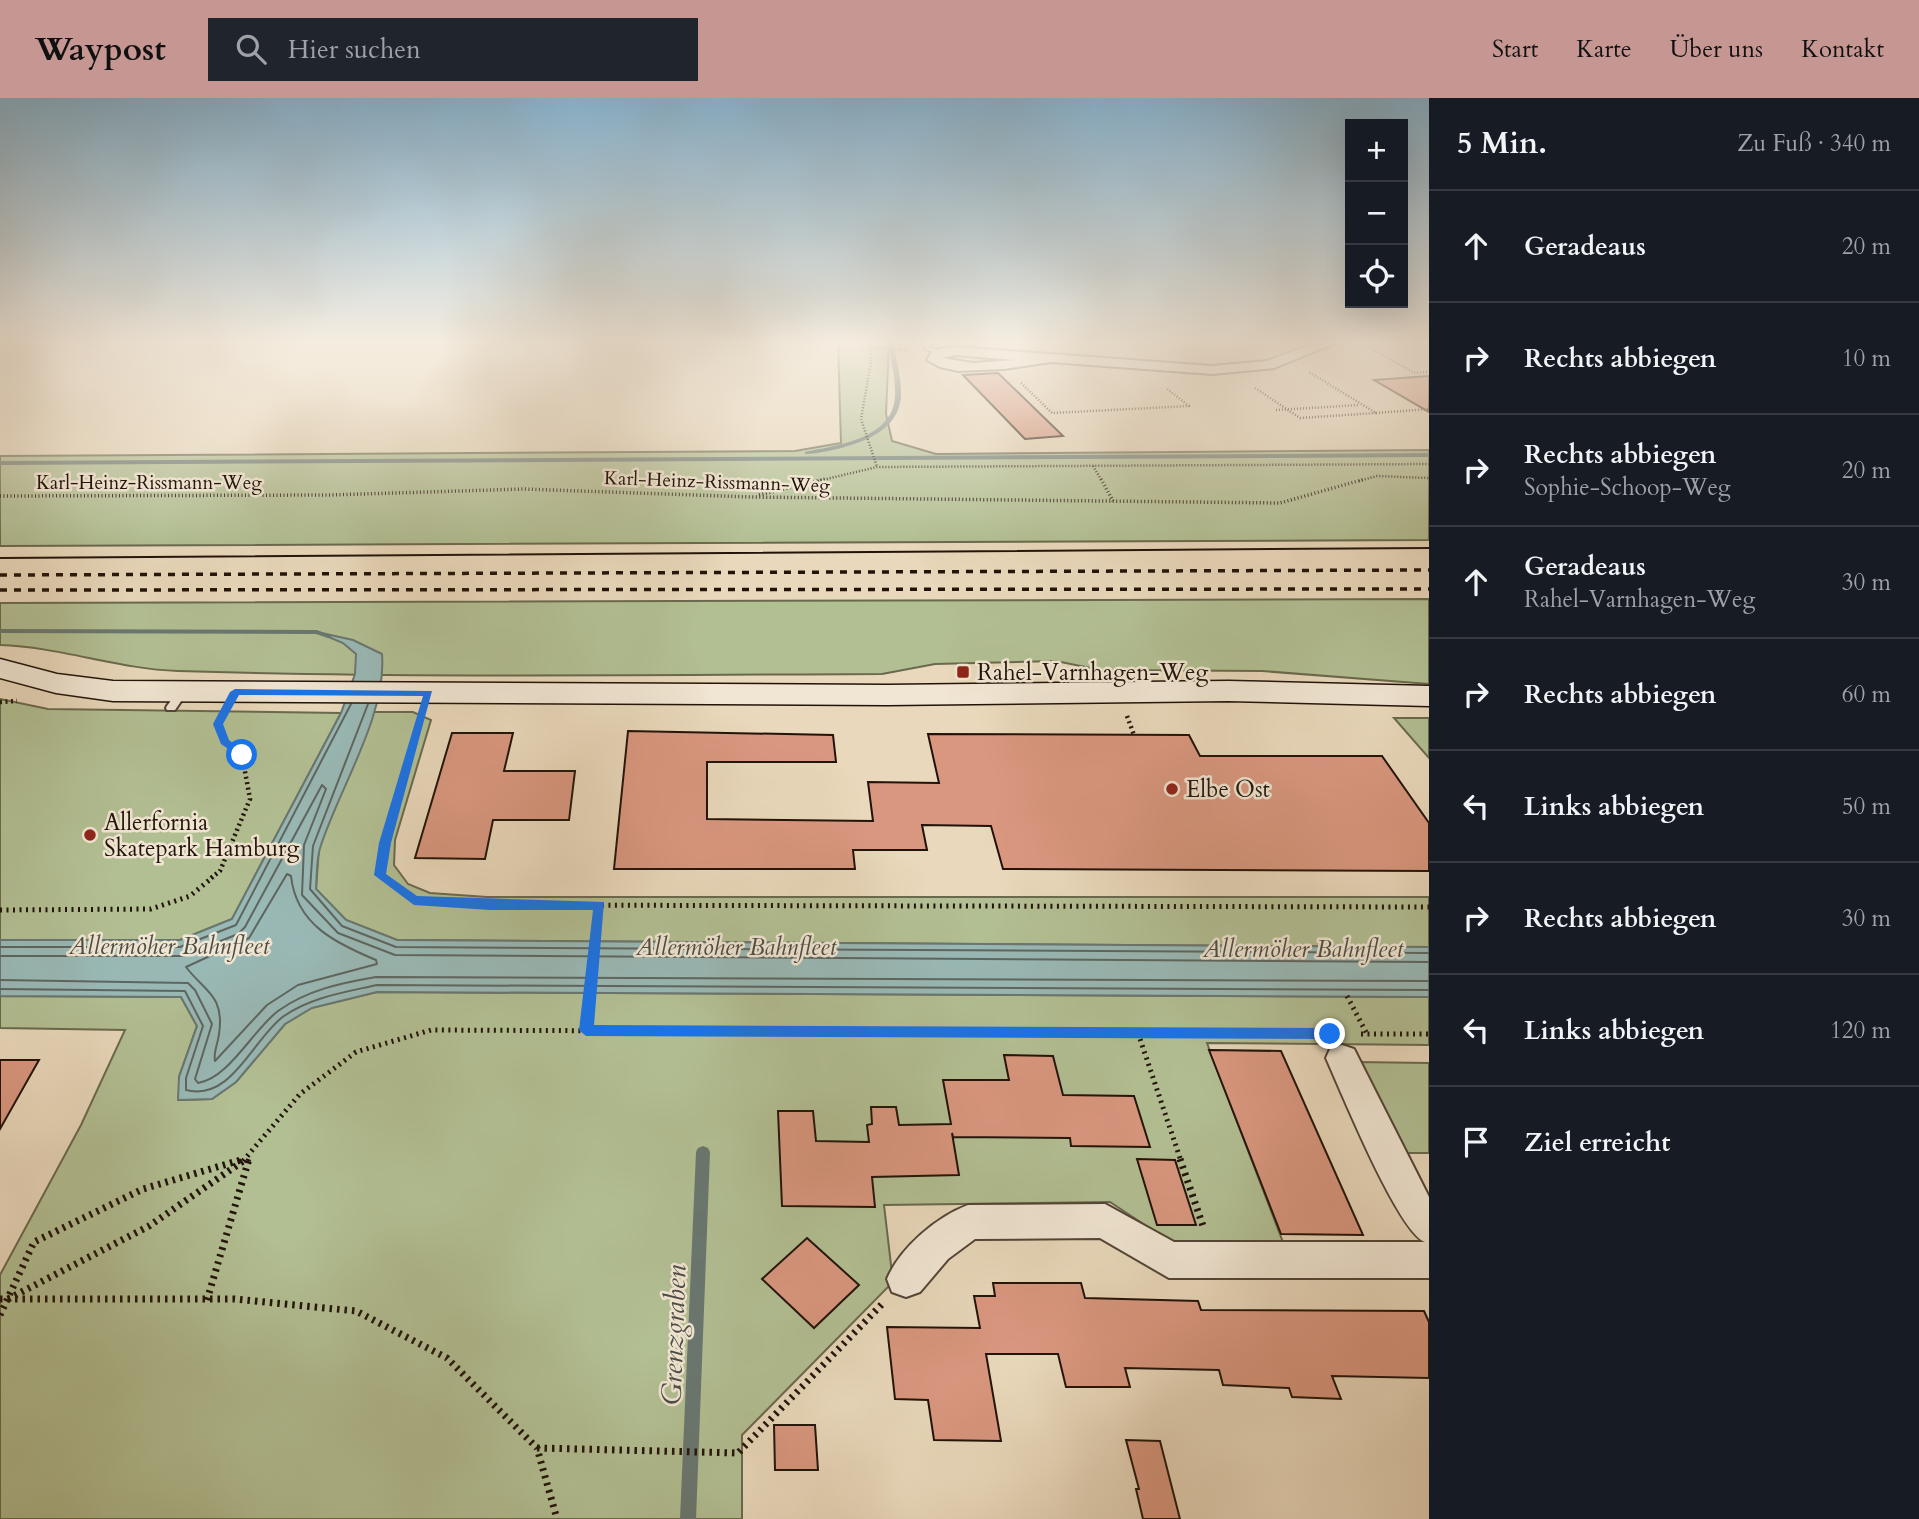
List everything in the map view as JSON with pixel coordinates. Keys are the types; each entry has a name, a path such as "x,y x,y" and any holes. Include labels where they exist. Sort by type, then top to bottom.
{"street":[{"path":"0,668 56,683 177,700 235,692 887,695 1238,691 1429,696"},
{"path":"1342,1042 1423,1211"},
{"path":"906,1279 935,1247 968,1222 1105,1222 1169,1260 1429,1260"}],"path":[{"path":"862,408 860,417 864,434 874,451 877,467"},
{"path":"1047,408 1052,413 1144,408"},
{"path":"1276,410 1308,408"},
{"path":"1369,408 1376,413"},
{"path":"1287,410 1300,418 1429,409"},
{"path":"751,497 877,467 1429,464"},
{"path":"1093,465 1114,502"},
{"name":"Karl-Heinz-Rissmann-Weg","path":"0,496 329,495 524,489 751,497 1280,503 1377,476 1429,478"},
{"path":"0,910 151,909 190,896 220,872 250,799 242,755 224,742 218,724 235,692"},
{"path":"422,693 385,843 380,875 414,900 490,905 1429,907"},
{"path":"1124,710 1134,735"},
{"path":"586,1030 599,905"},
{"path":"1347,996 1367,1034"},
{"path":"4,1299 149,1226 249,1157 300,1094 356,1052 431,1030 1138,1033 1342,1042 1367,1034 1429,1034"},
{"path":"1138,1033 1204,1231"},
{"path":"0,1315 4,1299 34,1242 143,1189 249,1157"},
{"path":"207,1300 249,1157"},
{"path":"537,1448 727,1455 738,1453 906,1279"},
{"path":"4,1299 234,1299 356,1311 447,1358 537,1448 557,1519"}],"green space":[{"path":"840,408 886,408 892,441 936,454 1429,450 1429,540 0,546 0,456 795,451 841,443"},
{"path":"1429,599 1429,684 1262,671 1100,670 1056,661 935,664 882,674 442,675 178,671 0,645 0,603"},
{"path":"0,699 48,709 341,713 232,919 180,940 0,940"},
{"path":"373,712 413,712 431,720 395,840 394,865 408,884 430,893 487,897 1429,897 1429,947 397,940 346,920 316,889 319,848"},
{"path":"1394,718 1429,718 1429,758"},
{"path":"377,992 1429,997 1429,1045 1207,1043 1284,1245 1169,1241 1110,1202 884,1205 893,1282 742,1435 742,1519 0,1519 0,1275 81,1125 125,1030 0,1028 0,996 181,997 197,1026 179,1077 179,1100 212,1099 236,1082 285,1024 311,1008"},
{"path":"1356,1062 1429,1063 1429,1153 1403,1153"}],"water":[{"name":"Allermöher Bahnfleet","path":"317,632 353,640 382,654 382,677 370,726 321,845 317,861 316,889 346,920 397,940 1429,947 1429,997 377,992 312,1008 285,1024 236,1082 212,1099 178,1100 179,1077 197,1026 181,997 0,996 0,940 180,940 232,919 341,713 355,674 356,654 343,643"}],"building":[{"path":"995,408 1034,408 1063,436 1025,439"},
{"name":"Elbe Ost","path":"628,731 833,735 836,762 707,762 707,819 873,821 868,782 939,783 928,734 1189,735 1200,756 1382,756 1429,823 1429,871 1003,869 991,826 922,825 927,850 853,850 855,869 614,869"},
{"path":"452,733 513,733 504,771 575,771 569,820 493,820 485,859 415,858"},
{"path":"1209,1050 1281,1051 1363,1235 1281,1234"},
{"path":"1004,1055 1053,1056 1063,1095 1134,1096 1150,1147 1071,1146 1070,1138 953,1137 952,1133 959,1175 872,1177 875,1207 782,1206 778,1111 813,1111 816,1141 869,1142 867,1125 872,1124 871,1107 896,1107 899,1125 951,1124 943,1080 1009,1080"},
{"path":"0,1060 39,1060 0,1129"},
{"path":"1137,1159 1175,1160 1196,1225 1157,1225"},
{"path":"807,1238 859,1285 814,1328 762,1279"},
{"path":"993,1283 1081,1283 1085,1298 1198,1301 1201,1310 1424,1311 1429,1322 1429,1378 1332,1376 1341,1399 1292,1397 1289,1388 1223,1385 1219,1370 1125,1368 1130,1387 1066,1387 1058,1354 986,1354 1001,1441 934,1440 928,1400 895,1399 887,1327 980,1328 974,1296 995,1296"},
{"path":"774,1425 815,1425 818,1470 775,1470"},
{"path":"1126,1440 1160,1441 1180,1519 1143,1519 1136,1489 1139,1489"}],"waterway":[{"path":"807,453 849,444 877,432 888,423 896,408"},
{"path":"0,463 1429,455"},
{"path":"0,631 317,632 328,636"},
{"name":"Grenzgraben","path":"688,1519 703,1152"}],"tram line":[{"path":"0,558 1429,548"}],"railway":[{"path":"0,575 1429,570"},
{"path":"0,590 1429,589"}],"place":[{"name":"Rahel-Varnhagen-Weg","path":"963,672"},
{"name":"Elbe Ost","path":"1172,789"},
{"name":"Allerfornia Skatepark Hamburg","path":"90,835"}],"route":[{"path":"242,755 224,742 218,724 235,692 429,693 385,843 380,875 414,900 490,905 599,905 586,1030 1330,1034"}]}
